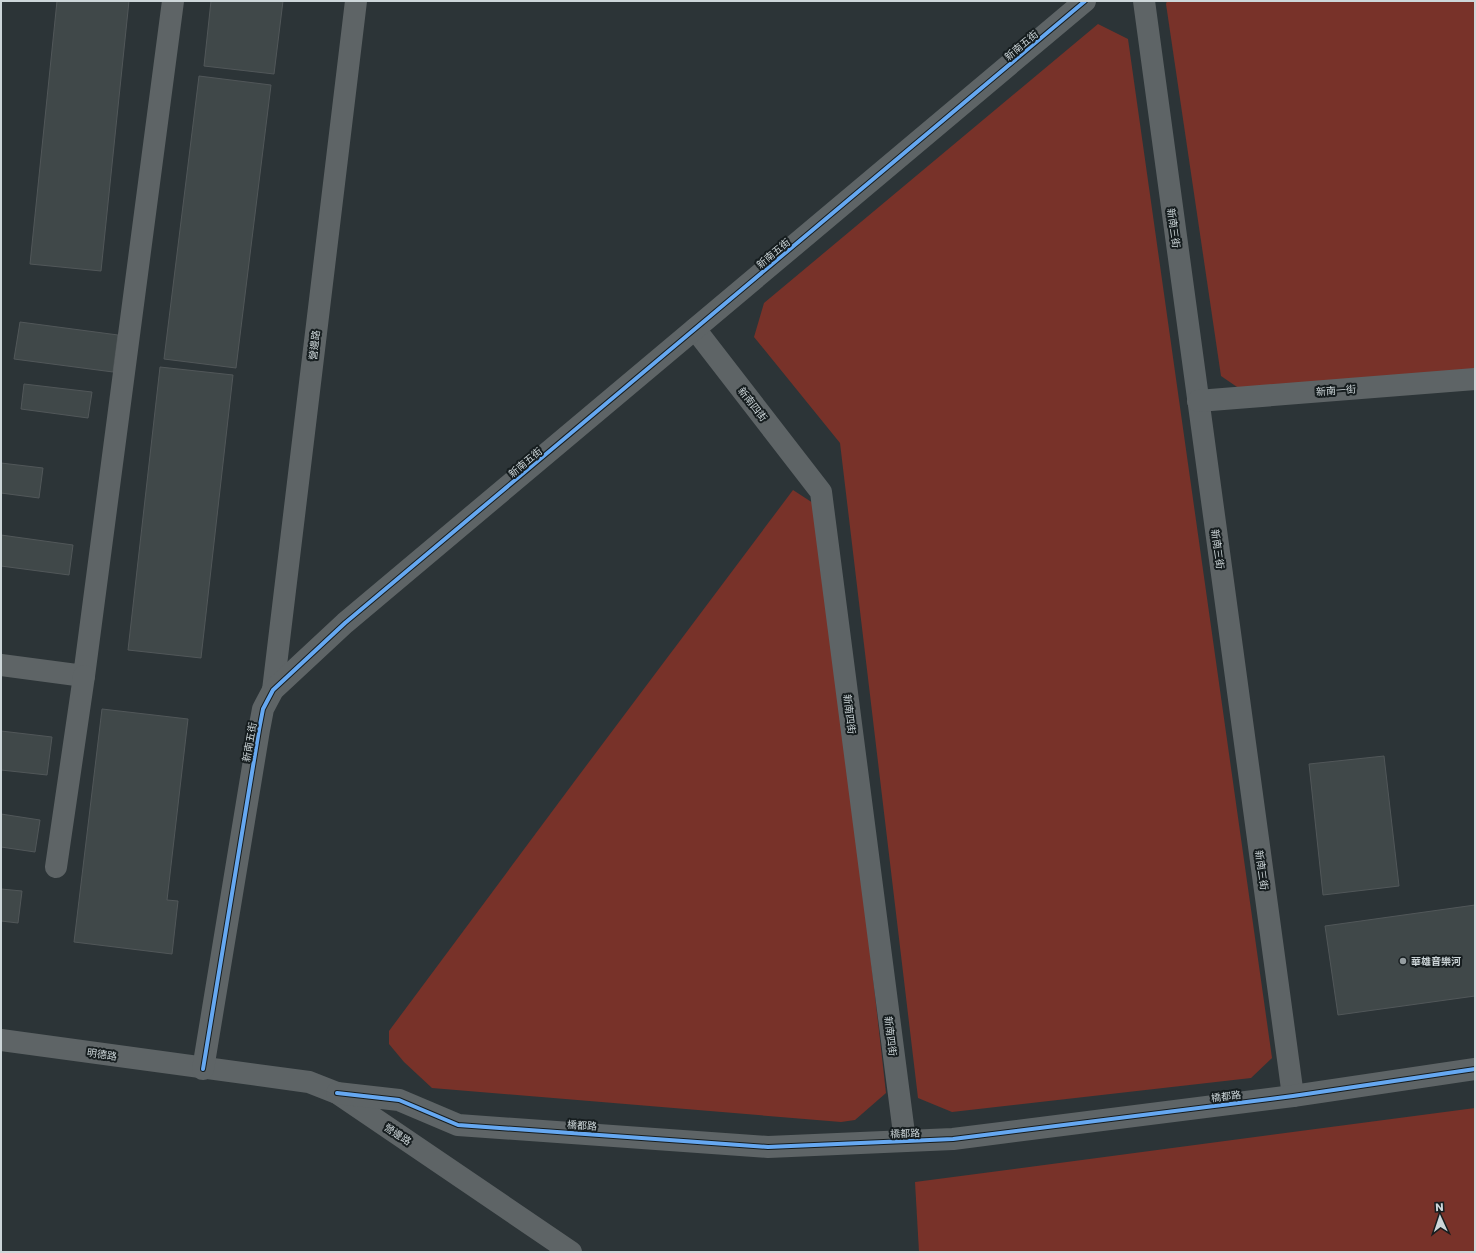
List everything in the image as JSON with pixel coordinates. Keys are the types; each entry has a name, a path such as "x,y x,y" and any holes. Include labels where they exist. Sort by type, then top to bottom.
{"street":[{"path":"56,867 84,676 173,1"},
{"name":"營邊路","path":"273,690 356,1"},
{"name":"新南五街","path":"204,1069 259,730 264,709 273,690 351,618 1086,1"},
{"name":"新南三街","path":"1144,1 1292,1096"},
{"name":"新南四街","path":"695,329 821,492 905,1141"},
{"name":"新南一街","path":"1198,401 1475,379"},
{"path":"1,665 84,676"},
{"name":"明德路","path":"1,1040 204,1069"},
{"name":"營邊路","path":"204,1069 309,1082 337,1093 572,1252"},
{"name":"橋都路","path":"337,1093 399,1100 458,1124 768,1147 961,1138 1292,1096 1475,1069"}],"shaded area":[{"path":"1167,1 1475,1 1475,370 1240,389 1221,376 1166,4"},
{"path":"1098,24 1128,39 1272,1058 1251,1078 952,1112 918,1098 840,443 754,337 764,303"},
{"path":"793,490 813,503 851,782 886,1093 855,1120 841,1122 432,1088 404,1062 389,1044 389,1031"},
{"path":"1475,1108 1475,1252 919,1252 915,1182"}],"building":[{"path":"57,1 129,1 101,271 30,264"},
{"path":"211,1 283,1 274,74 204,66"},
{"path":"199,76 271,85 236,368 164,359"},
{"path":"20,322 118,335 113,372 14,359"},
{"path":"160,367 233,375 201,658 128,650"},
{"path":"24,384 92,392 88,418 21,409"},
{"path":"1,463 43,468 39,498 1,493"},
{"path":"1,535 73,545 69,575 1,566"},
{"path":"102,709 188,719 167,900 178,901 172,954 74,942"},
{"path":"1,731 52,737 47,775 1,770"},
{"path":"1384,756 1399,886 1323,895 1309,764"},
{"path":"1,814 40,820 35,852 1,847"},
{"path":"1,889 22,891 18,923 1,921"},
{"name":"華雄音樂河","path":"1475,905 1475,996 1338,1015 1325,926"}],"cycle path":[{"path":"203,1069 259,730 263,709 273,690 345,623 1085,1"},
{"path":"337,1093 399,1100 458,1125 768,1147 953,1139 1293,1096 1475,1069"}],"place":[{"name":"華雄音樂河","path":"1403,961"}]}
